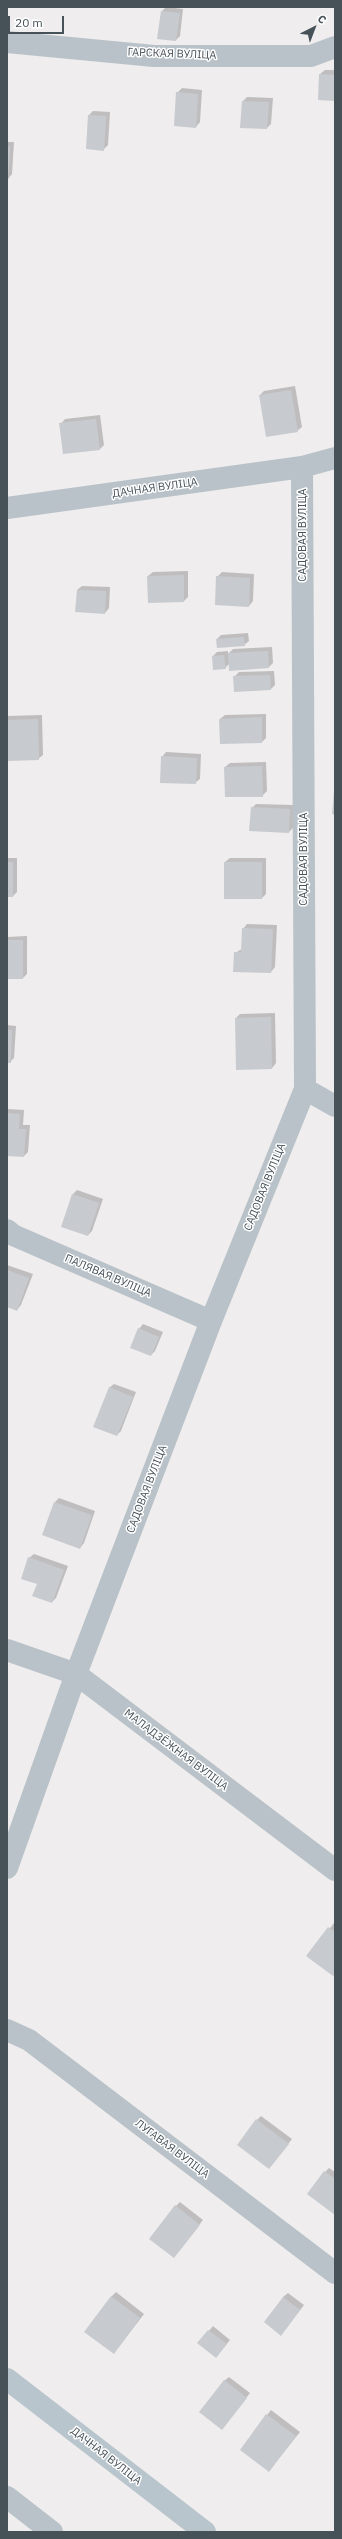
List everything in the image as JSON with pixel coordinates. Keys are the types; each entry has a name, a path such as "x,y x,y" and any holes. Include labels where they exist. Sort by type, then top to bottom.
{"street":[{"name":"ГАРСКАЯ ВУЛІЦА","path":"7,42 154,56 311,56 335,47"},
{"name":"ДАЧНАЯ ВУЛІЦА","path":"7,508 302,467 335,458"},
{"name":"САДОВАЯ ВУЛІЦА","path":"7,1868 76,1674 211,1321 305,1089 302,467"},
{"path":"305,1089 335,1106"},
{"name":"ПАЛЯВАЯ ВУЛІЦА","path":"7,1230 13,1235 211,1321"},
{"name":"МАЛАДЗЁЖНАЯ ВУЛІЦА","path":"7,1650 76,1674 335,1870"},
{"name":"ЛУГАВАЯ ВУЛІЦА","path":"7,2030 29,2040 335,2273"},
{"name":"ДАЧНАЯ ВУЛІЦА","path":"7,2379 206,2532"},
{"path":"7,2497 52,2532"}],"building":[{"path":"161,11 180,13 176,41 157,39"},
{"path":"319,74 335,75 335,101 318,100"},
{"path":"176,92 198,94 196,128 174,126"},
{"path":"242,101 269,102 267,129 240,128"},
{"path":"88,115 106,116 104,151 86,149"},
{"path":"7,146 10,146 8,182 7,182"},
{"path":"291,390 298,432 266,437 259,395"},
{"path":"96,419 100,450 63,454 59,423"},
{"path":"184,575 184,602 148,603 147,576"},
{"path":"216,576 250,578 249,607 215,605"},
{"path":"77,590 106,591 105,614 75,612"},
{"path":"244,637 245,646 217,648 216,639"},
{"path":"268,651 269,668 229,671 228,653"},
{"path":"224,655 226,669 213,670 212,656"},
{"path":"270,675 271,690 234,692 233,676"},
{"path":"262,717 262,743 220,744 219,719"},
{"path":"38,719 39,760 7,761 7,720"},
{"path":"161,756 197,758 196,784 160,783"},
{"path":"262,766 263,797 225,797 224,767"},
{"path":"335,791 335,815 332,814"},
{"path":"251,807 290,809 289,833 249,831"},
{"path":"7,862 13,862 13,897 7,897"},
{"path":"224,862 262,862 262,899 224,899"},
{"path":"242,928 273,929 271,973 233,972 234,952 241,952"},
{"path":"7,940 23,940 23,979 7,979"},
{"path":"271,1017 272,1069 236,1070 235,1018"},
{"path":"7,1030 12,1030 11,1063 7,1063"},
{"path":"7,1113 20,1114 19,1129 26,1129 24,1157 7,1156"},
{"path":"72,1194 99,1203 88,1236 61,1227"},
{"path":"7,1270 29,1278 17,1311 7,1307"},
{"path":"138,1328 159,1337 151,1356 130,1348"},
{"path":"109,1387 133,1397 117,1436 93,1427"},
{"path":"54,1502 92,1515 80,1549 42,1535"},
{"path":"28,1557 64,1570 52,1603 32,1596 37,1584 21,1579"},
{"path":"328,1927 335,1932 335,1973 333,1976 306,1956"},
{"path":"256,2119 289,2144 269,2169 237,2145"},
{"path":"324,2171 335,2179 335,2215 307,2194"},
{"path":"175,2205 200,2225 174,2258 149,2239"},
{"path":"111,2296 140,2318 114,2354 84,2332"},
{"path":"283,2297 300,2310 281,2336 264,2322"},
{"path":"208,2330 227,2344 216,2358 197,2343"},
{"path":"224,2380 247,2398 222,2430 199,2412"},
{"path":"266,2414 296,2436 269,2472 240,2450"}]}
